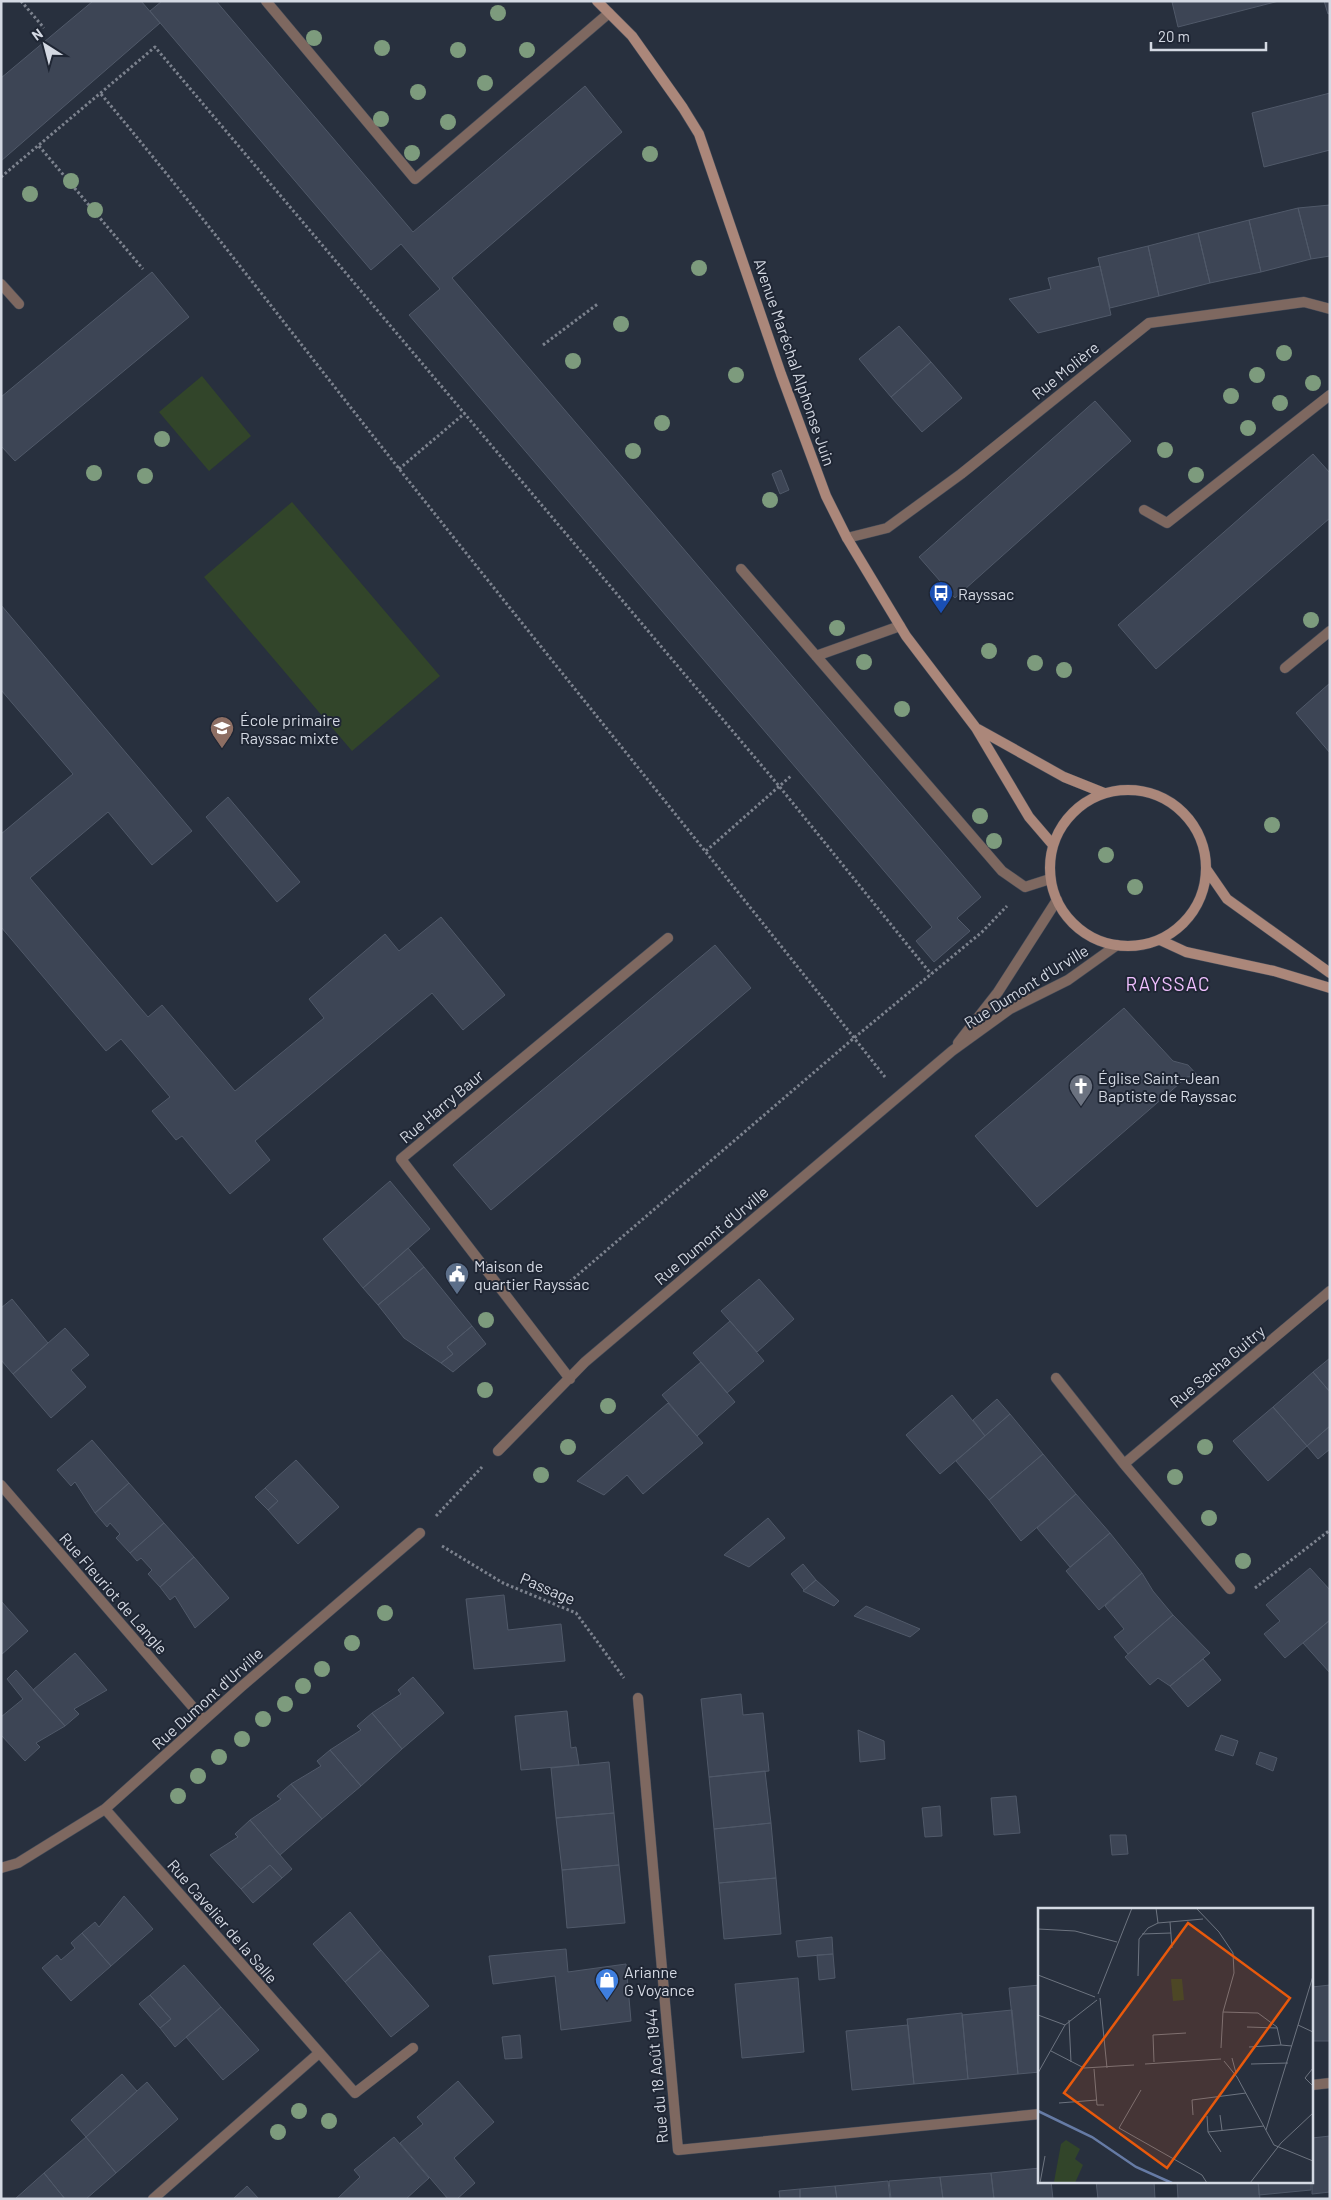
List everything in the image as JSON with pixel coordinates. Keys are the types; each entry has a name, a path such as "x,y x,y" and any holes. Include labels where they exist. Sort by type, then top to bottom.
{"street":[{"path":"266,1 415,180 609,13"},
{"name":"Avenue Maréchal Alphonse Juin","path":"597,1 632,36 699,134 783,382 826,496 847,538 923,661 976,728 1029,817 1053,845"},
{"path":"1,284 19,304"},
{"name":"Rue Molière","path":"847,538 887,528 961,474 1149,323 1304,302 1330,309"},
{"path":"1144,510 1167,523 1330,395"},
{"path":"741,569 1002,871 1025,887 1050,878"},
{"path":"816,656 900,626"},
{"path":"1285,668 1330,631"},
{"name":"Avenue Maréchal Alphonse Juin","path":"976,728 1057,773 1104,793"},
{"path":"1129,789 1154,793 1176,805 1194,823 1204,845 1208,870 1203,892 1194,912 1179,928 1160,940 1139,945 1117,945 1098,940 1081,931 1067,917 1057,900 1050,878 1053,845 1064,822 1082,804 1104,793 1129,789"},
{"path":"1208,870 1227,899 1330,972"},
{"name":"Rue Dumont d'Urville","path":"952,1051 998,992 1057,900"},
{"name":"Rue Harry Baur","path":"570,1378 401,1159 668,938"},
{"path":"1160,940 1186,952 1274,972 1330,988"},
{"name":"Rue Dumont d'Urville","path":"498,1451 585,1362 952,1051 1010,1010 1068,980 1117,945"},
{"name":"Rue Sacha Guitry","path":"1124,1464 1330,1291"},
{"path":"1056,1378 1124,1464 1230,1589"},
{"name":"Rue Fleuriot de Langle","path":"1,1485 204,1720"},
{"name":"Rue Dumont d'Urville","path":"1,1868 18,1863 105,1809 204,1720 420,1533"},
{"name":"Rue du 18 Août 1944","path":"638,1698 678,2150 1038,2114"},
{"name":"Rue Cavelier de la Salle","path":"105,1809 354,2093 413,2048"},
{"path":"153,2199 319,2053"},
{"path":"1314,2085 1330,2083"}],"path":[{"path":"21,1 44,28"},
{"path":"1,177 155,47 779,786 931,974"},
{"path":"101,94 185,193 399,469 899,1095"},
{"path":"39,146 143,269"},
{"path":"543,345 599,303"},
{"path":"399,469 465,413"},
{"path":"706,851 792,775"},
{"path":"566,1285 854,1038 982,932 1025,887"},
{"path":"420,1533 498,1451"},
{"path":"1230,1589 1253,1590 1330,1530"},
{"name":"Passage","path":"420,1533 503,1583 576,1613 638,1698"}],"green space":[{"path":"202,376 251,436 209,471 159,412"},
{"path":"292,502 440,676 352,751 204,577"}],"building":[{"path":"93,1 141,1 160,23 1,161 1,78"},
{"path":"162,1 216,1 413,232 585,86 622,132 452,278 981,897 957,918 970,931 934,962 916,941 932,927 409,315 440,289 401,244 371,270 150,11"},
{"path":"1279,1 1178,27 1172,2"},
{"path":"1324,1 1330,1 1330,13 1328,14"},
{"path":"1330,93 1330,150 1264,167 1252,113"},
{"path":"1330,205 1330,256 1311,259 1298,208"},
{"path":"1298,208 1311,259 1261,272 1249,220"},
{"path":"1249,220 1261,272 1210,283 1198,233"},
{"path":"1198,233 1210,283 1159,296 1148,246"},
{"path":"1148,246 1159,296 1110,308 1098,258"},
{"path":"1100,266 1111,315 1038,333 1009,299 1051,289 1048,278"},
{"path":"152,272 189,317 15,461 1,446 1,397"},
{"path":"899,326 931,362 891,397 859,359"},
{"path":"931,362 962,398 922,432 891,397"},
{"path":"1095,401 1131,441 955,598 919,557"},
{"path":"1313,454 1330,473 1330,518 1156,669 1118,625"},
{"path":"781,470 789,490 780,494 772,474"},
{"path":"1,605 192,831 152,865 108,812 30,878 148,1017 162,1005 235,1091 324,1018 309,999 385,934 399,951 441,917 505,995 463,1030 432,993 255,1141 270,1160 230,1194 182,1136 176,1140 152,1111 170,1097 121,1039 106,1051 1,927 1,834 73,774 1,690"},
{"path":"1330,683 1330,753 1296,713"},
{"path":"228,797 300,882 277,902 206,817"},
{"path":"715,945 751,988 491,1210 453,1165"},
{"name":"Église Saint-Jean Baptiste de Rayssac","path":"1124,1008 1173,1061 1188,1065 1198,1076 1187,1077 1037,1207 975,1136"},
{"path":"390,1181 430,1229 363,1288 323,1239"},
{"path":"408,1248 424,1267 378,1305 363,1288"},
{"path":"424,1267 472,1326 447,1347 453,1354 441,1363 404,1338 378,1305"},
{"path":"759,1279 794,1319 757,1352 721,1311"},
{"path":"12,1299 48,1343 13,1374 1,1360 1,1308"},
{"path":"730,1321 764,1361 727,1393 693,1353"},
{"path":"472,1326 486,1344 453,1372 441,1363 453,1354 447,1347"},
{"path":"65,1328 89,1355 71,1370 86,1387 51,1418 13,1374"},
{"path":"1330,1358 1330,1392 1313,1372"},
{"path":"701,1362 735,1402 697,1436 662,1395"},
{"path":"1313,1372 1330,1392 1330,1426 1307,1446 1273,1407"},
{"path":"952,1395 985,1436 940,1474 906,1435"},
{"path":"997,1399 1010,1414 985,1436 973,1420"},
{"path":"668,1403 703,1443 643,1494 627,1475 604,1495 577,1481"},
{"path":"1273,1407 1307,1446 1268,1481 1233,1441"},
{"path":"1010,1414 1043,1454 989,1500 956,1461"},
{"path":"1330,1426 1330,1449 1318,1459 1307,1446"},
{"path":"92,1440 129,1483 95,1513 75,1482 71,1486 57,1470"},
{"path":"1043,1454 1076,1494 1021,1541 989,1500"},
{"path":"296,1460 339,1507 298,1544 268,1510 278,1501 265,1488"},
{"path":"129,1483 164,1523 130,1553 116,1538 120,1534 110,1523 107,1527 95,1513"},
{"path":"265,1488 278,1501 268,1510 255,1497"},
{"path":"1076,1494 1110,1533 1070,1567 1037,1528"},
{"path":"768,1518 785,1538 749,1567 724,1555"},
{"path":"164,1523 194,1557 160,1587 148,1574 152,1570 141,1558 137,1561 130,1553"},
{"path":"1110,1533 1142,1573 1099,1610 1066,1571"},
{"path":"194,1557 229,1598 195,1628 175,1596 170,1600 160,1587"},
{"path":"803,1564 816,1580 804,1590 791,1574"},
{"path":"1310,1568 1330,1590 1330,1620 1285,1658 1264,1634 1280,1621 1266,1605"},
{"path":"1142,1573 1153,1591 1173,1615 1128,1654 1114,1637 1124,1629 1105,1606"},
{"path":"816,1580 839,1601 834,1606 803,1591"},
{"path":"504,1595 508,1630 561,1624 565,1661 474,1669 466,1599"},
{"path":"1,1601 28,1631 1,1655"},
{"path":"866,1606 920,1629 910,1637 854,1616"},
{"path":"1173,1615 1210,1653 1170,1686 1158,1678 1150,1685 1125,1657"},
{"path":"1330,1620 1330,1673 1303,1643"},
{"path":"75,1653 107,1690 74,1709 79,1714 65,1726 33,1690"},
{"path":"1203,1659 1221,1680 1188,1707 1170,1686"},
{"path":"16,1670 65,1726 36,1743 40,1747 25,1761 1,1735 1,1717 23,1699 7,1679"},
{"path":"413,1677 444,1713 402,1749 372,1713 401,1694 398,1690"},
{"path":"741,1694 743,1715 763,1713 769,1771 709,1777 701,1699"},
{"path":"567,1711 571,1748 576,1747 579,1765 521,1770 515,1716"},
{"path":"372,1713 402,1749 361,1786 330,1750 361,1730 357,1726"},
{"path":"858,1730 884,1741 885,1759 860,1762"},
{"path":"1221,1735 1238,1741 1233,1756 1215,1750"},
{"path":"330,1750 361,1786 322,1819 291,1784 321,1766 317,1761"},
{"path":"1260,1752 1277,1758 1273,1771 1256,1764"},
{"path":"609,1762 614,1813 556,1818 551,1768"},
{"path":"765,1771 771,1823 714,1829 709,1777"},
{"path":"291,1784 322,1819 280,1855 250,1820 281,1799 277,1796"},
{"path":"1016,1796 1020,1833 994,1835 991,1798"},
{"path":"940,1806 942,1836 925,1837 922,1808"},
{"path":"614,1813 619,1865 562,1870 556,1818"},
{"path":"250,1820 292,1869 282,1878 270,1865 241,1889 210,1855 238,1837 235,1834"},
{"path":"771,1823 776,1878 719,1883 714,1829"},
{"path":"1110,1835 1126,1835 1128,1854 1112,1855"},
{"path":"270,1865 282,1878 253,1903 241,1889"},
{"path":"619,1865 625,1923 567,1928 562,1870"},
{"path":"776,1878 781,1934 724,1939 719,1883"},
{"path":"124,1896 153,1929 111,1966 82,1933 95,1922 99,1927"},
{"path":"350,1912 381,1950 345,1982 313,1944"},
{"path":"82,1933 111,1966 71,2001 42,1968 57,1955 61,1960 75,1948 71,1943"},
{"path":"832,1937 833,1954 798,1957 796,1941"},
{"path":"566,1949 568,1972 626,1964 631,2021 561,2030 555,1976 493,1984 489,1956"},
{"path":"381,1950 429,2006 391,2037 345,1982"},
{"path":"833,1954 835,1978 819,1980 817,1955"},
{"path":"184,1965 221,2007 175,2047 160,2028 171,2019 150,1995"},
{"path":"798,1978 804,2052 742,2058 735,1984"},
{"path":"1038,1985 1038,2072 1018,2074 1009,1988"},
{"path":"1330,1985 1330,2041 1314,2041 1314,1987"},
{"path":"150,1995 171,2019 160,2028 139,2004"},
{"path":"221,2007 259,2050 223,2080 186,2037"},
{"path":"1012,2010 1018,2074 968,2079 962,2015"},
{"path":"962,2013 968,2079 914,2084 907,2019"},
{"path":"908,2025 914,2084 852,2090 846,2031"},
{"path":"520,2035 522,2058 505,2059 502,2037"},
{"path":"122,2074 137,2091 86,2137 71,2120"},
{"path":"458,2081 494,2122 454,2158 475,2183 457,2199 448,2199 400,2143 423,2124 417,2117"},
{"path":"147,2082 178,2119 116,2173 86,2137"},
{"path":"1330,2136 1330,2192 1312,2194 1312,2182 1314,2182 1314,2138"},
{"path":"86,2137 116,2173 86,2199 65,2199 44,2173"},
{"path":"394,2137 429,2178 406,2199 337,2199 360,2177 354,2170"},
{"path":"1038,2168 1038,2182 1051,2182 1053,2199 994,2199 991,2173"},
{"path":"44,2173 65,2199 15,2199"},
{"path":"991,2173 994,2199 943,2199 940,2177"},
{"path":"940,2177 943,2199 891,2199 889,2181"},
{"path":"888,2181 890,2199 837,2199 835,2186"},
{"path":"1096,2182 1154,2182 1155,2199 1098,2199"},
{"path":"1177,2182 1258,2182 1260,2199 1178,2199"},
{"path":"1258,2182 1311,2182 1311,2190 1259,2195"},
{"path":"247,2186 259,2199 233,2199"},
{"path":"835,2186 837,2199 800,2199 800,2189"},
{"path":"800,2189 800,2199 780,2199 779,2191"}],"place":[{"name":"Rayssac","path":"941,614"},
{"name":"École primaire Rayssac mixte","path":"222,749"},
{"name":"Église Saint-Jean Baptiste de Rayssac","path":"1081,1107"},
{"name":"Maison de quartier Rayssac","path":"457,1295"},
{"name":"Arianne G Voyance","path":"607,2001"}],"district":[{"name":"RAYSSAC","path":"1168,983"}]}
